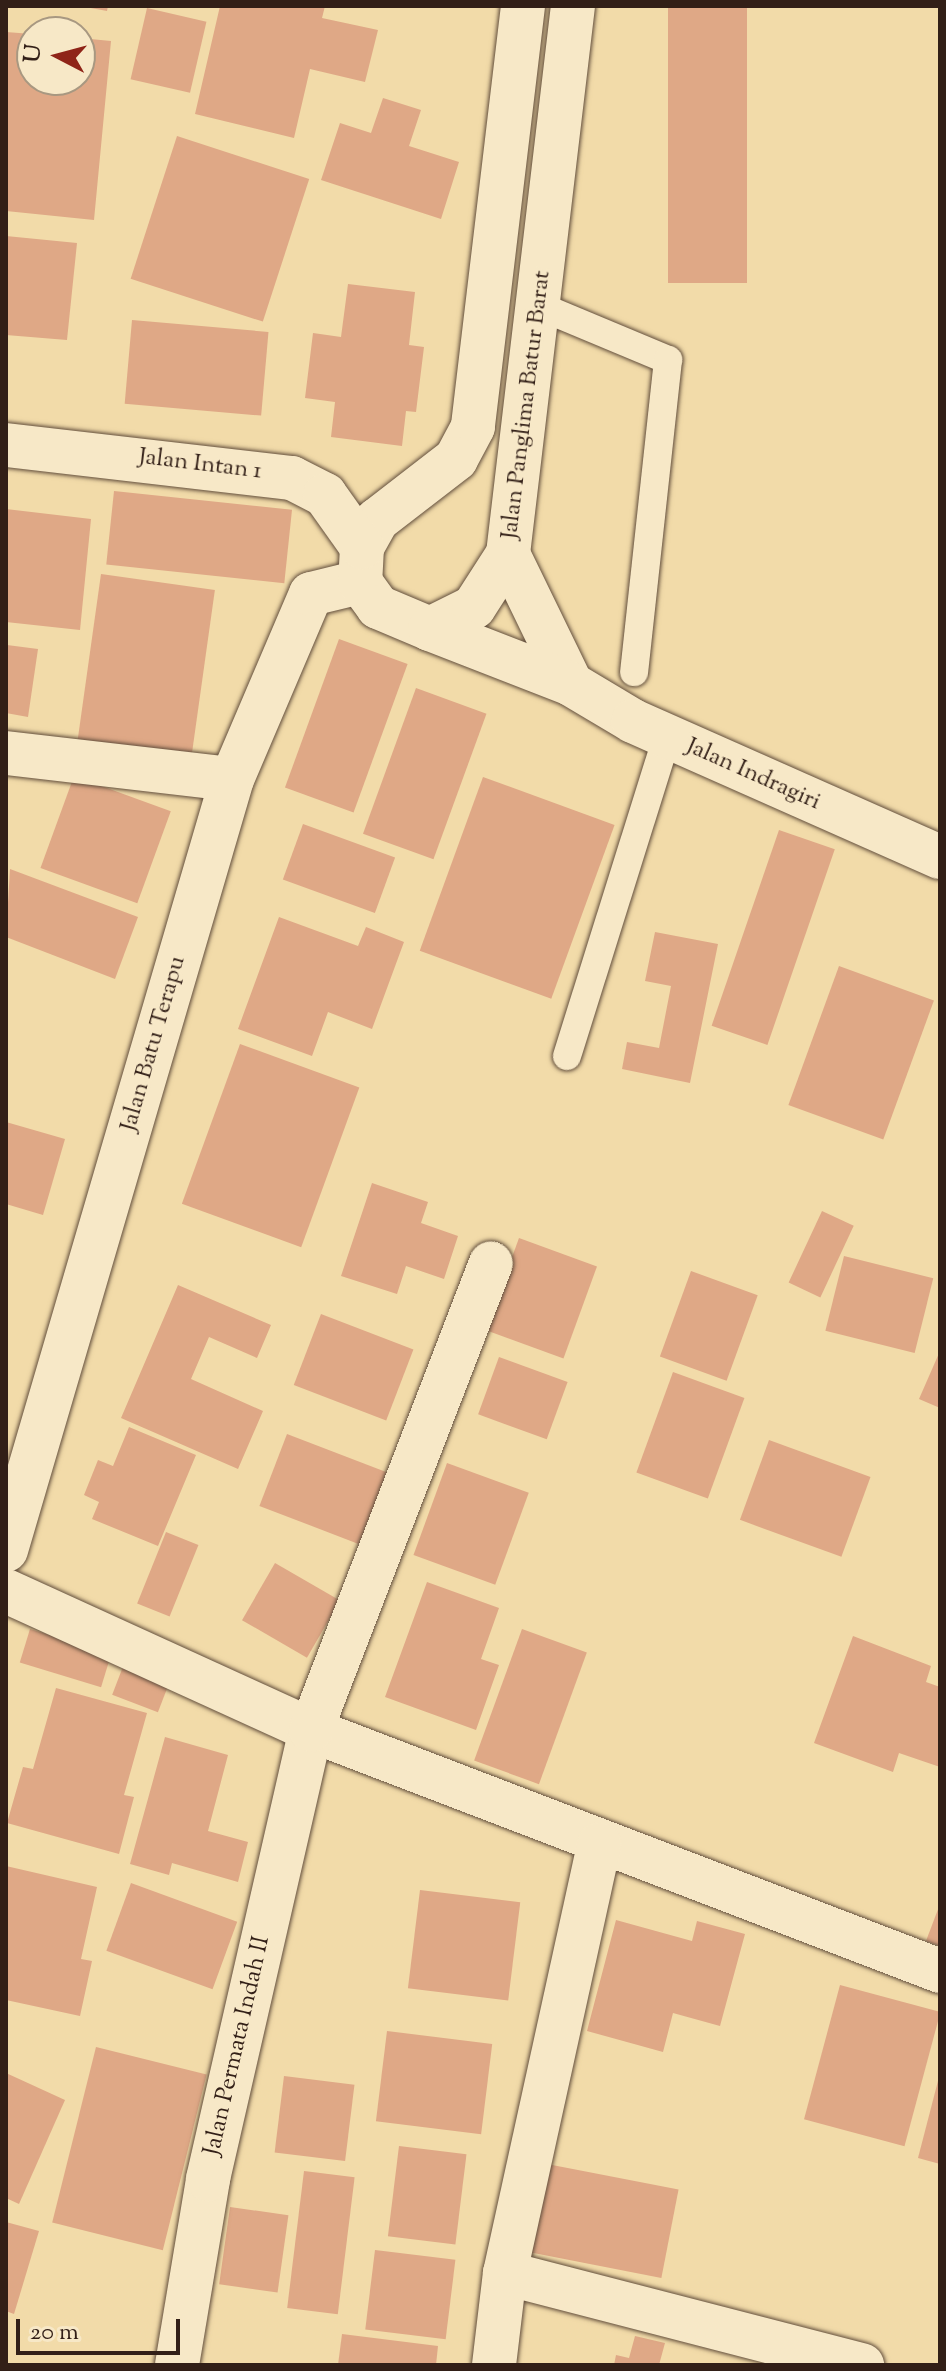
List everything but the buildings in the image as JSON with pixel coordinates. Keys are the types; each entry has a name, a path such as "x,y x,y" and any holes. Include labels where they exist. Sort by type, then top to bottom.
{"street":[{"path":"430,629 378,607 361,565 377,520 456,459 473,427 523,6"},
{"name":"Jalan Panglima Batur Barat","path":"430,629 474,607 508,554 573,6"},
{"name":"Jalan Intan 1","path":"6,445 292,478 325,495 361,565"},
{"path":"508,554 571,684"},
{"name":"Jalan Batu Terapu","path":"6,1550 232,779 311,594 361,565"},
{"name":"Jalan Indragiri","path":"430,629 571,684 667,737 940,857"},
{"path":"6,753 232,779"},
{"name":"Jalan Permata Indah II","path":"177,2365 208,2179 311,1730 491,1263"},
{"path":"6,1591 311,1730 599,1844 940,1971"},
{"path":"494,2365 505,2273 599,1844"},
{"path":"505,2273 862,2365"}],"lane":[{"path":"539,306 668,360 634,672"},
{"path":"567,1056 667,737"}]}
